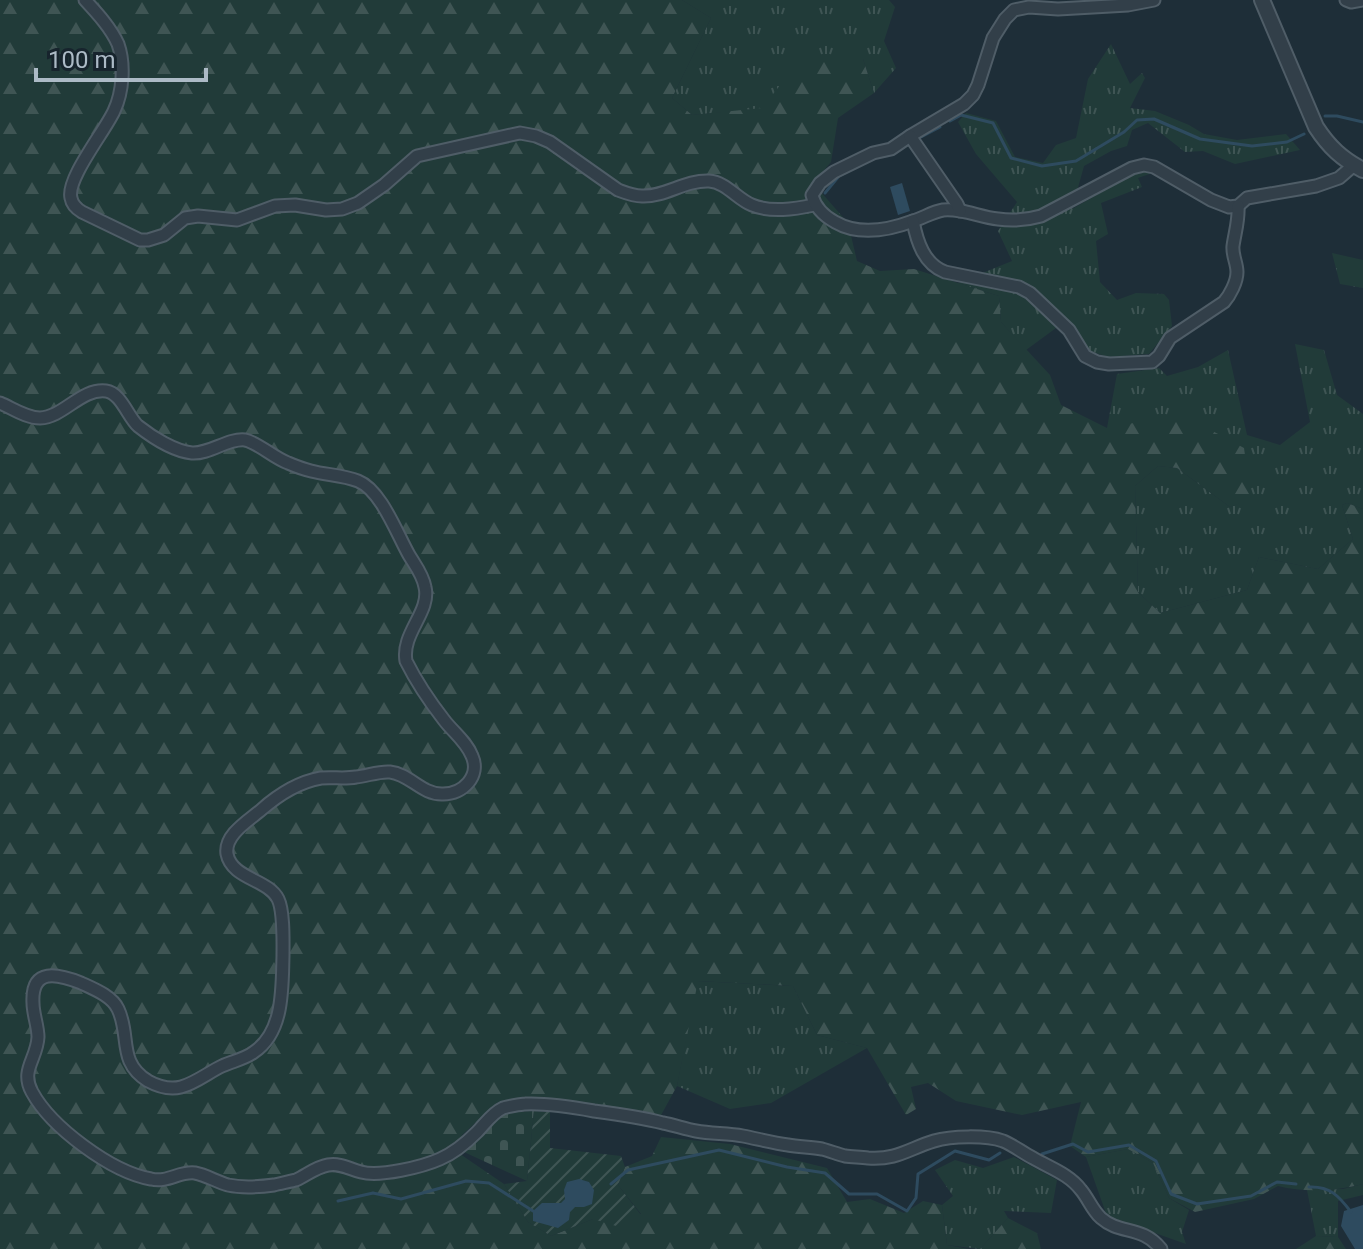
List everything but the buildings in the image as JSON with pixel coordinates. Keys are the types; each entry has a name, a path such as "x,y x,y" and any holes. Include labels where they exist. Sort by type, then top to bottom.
{"street":[{"path":"85,0 118,45 122,65 121,92 115,109 76,175 71,199 82,212 140,240 154,240 185,218 198,216 237,220 275,206 295,205 342,209 371,194 417,156 520,133 550,142 618,190 630,194 651,196 708,181 726,187 752,205 768,209 814,205"},
{"path":"1154,0 1128,5 1014,10 993,38 973,95 964,104 891,149 873,153 834,172 820,183 812,195 814,205 830,220 856,231 913,221 941,210 998,219 1028,220 1132,168 1144,165 1154,167 1229,207 1238,206 1247,198 1316,186 1339,178 1358,168 1336,153 1316,127 1262,0"},
{"path":"1346,0 1363,0"},
{"path":"910,136 960,211"},
{"path":"913,221 916,237 928,262 935,268 1019,287 1030,293 1069,330 1085,356 1109,364 1141,363 1152,362 1170,338 1231,294 1237,272 1233,247 1238,206"},
{"path":"0,403 41,418 53,415 92,392 104,391 112,393 137,425 174,448 193,453 247,440 290,464 357,480 366,485 391,520 426,588 426,598 407,640 404,651 406,661 475,763 475,771 468,784 449,794 422,789 391,772 310,781 277,796 235,833 229,842 228,858 240,871 273,892 281,905 281,1001 270,1034 262,1046 250,1055 219,1067 186,1086 157,1086 135,1071 130,1062 116,1004 108,997 71,980 47,975 40,978 32,996 38,1035 26,1076 27,1084 39,1103 99,1158 134,1175 156,1181 169,1180 188,1172 241,1187 294,1181 331,1165 378,1175 441,1159 466,1143 495,1112 525,1104 638,1117 691,1131 737,1134 865,1158 882,1159 908,1153 946,1138 986,1137 1004,1142 1067,1176 1079,1186 1102,1219 1146,1235 1161,1249"}],"green space":[{"path":"0,0 682,0 711,18 672,98 692,115 762,108 800,60 863,59 874,93 838,118 831,162 813,183 848,223 857,261 880,271 914,269 999,296 1001,322 1050,375 1061,405 1107,428 1181,414 1244,448 1251,499 1230,507 1177,468 1158,466 1135,486 1138,592 1160,613 1247,590 1259,557 1318,569 1353,539 1342,505 1347,503 1363,509 1363,1184 1320,1190 1278,1186 1254,1199 1195,1212 1169,1198 1153,1163 1128,1149 1086,1157 1070,1146 1081,1102 1022,1115 956,1101 928,1083 911,1087 916,1109 906,1115 867,1048 817,1035 793,986 698,981 677,1086 660,1117 531,1098 498,1102 462,1135 460,1154 504,1184 528,1222 551,1236 593,1219 641,1214 618,1185 625,1167 652,1156 661,1137 730,1144 827,1168 847,1202 870,1199 904,1213 923,1201 942,1205 947,1245 969,1249 0,1249"},
{"path":"682,0 889,0 895,7 884,41 896,68 874,93 863,59 762,109 692,115 672,98 711,18"},
{"path":"1111,44 1130,84 1142,73 1145,78 1130,108 1155,111 1204,134 1237,140 1286,134 1300,150 1235,164 1203,151 1185,152 1148,123 1132,130 1127,146 1084,166 1072,209 1141,170 1155,172 1138,178 1142,187 1101,203 1108,234 1096,241 1100,282 1117,300 1136,293 1164,294 1169,300 1172,326 1149,354 1108,357 1090,351 1067,320 1026,350 1001,322 999,296 958,283 1012,261 998,231 1017,202 976,154 958,122 966,113 996,121 1015,157 1043,163 1056,145 1076,138 1088,79"},
{"path":"1332,253 1363,260 1363,288 1340,284"},
{"path":"1295,344 1324,350 1337,395 1363,414 1363,509 1347,503 1342,505 1353,539 1318,569 1259,557 1247,590 1160,613 1138,592 1135,486 1158,466 1177,468 1230,507 1251,498 1107,428 1117,374 1159,368 1167,376 1198,367 1228,350 1247,435 1280,445 1310,422"},
{"path":"697,981 793,986 817,1035 867,1048 771,1103 730,1109 677,1086"},
{"path":"534,1111 527,1181 464,1152 505,1112"},
{"path":"534,1111 550,1112 550,1148 621,1156 625,1167 618,1185 641,1215 626,1229 593,1219 551,1236 528,1222 504,1184 527,1181"},
{"path":"1128,1149 1153,1163 1169,1198 1189,1210 1182,1232 1186,1244 1107,1216 1086,1157"},
{"path":"1014,1157 1057,1180 1051,1213 1004,1211 1008,1218 980,1249 947,1245 942,1205 953,1196 935,1170 955,1160 983,1168"},
{"path":"1363,1184 1363,1195 1338,1201 1338,1237 1316,1236 1307,1190 1343,1189"},
{"path":"1008,1218 1037,1233 1041,1249 980,1249"},
{"path":"1316,1236 1338,1237 1346,1249 1296,1249"}],"water":[{"path":"902,183 910,211 898,215 890,187"},
{"path":"579,1179 589,1182 594,1190 592,1204 575,1207 570,1212 569,1220 558,1228 533,1221 533,1211 542,1203 561,1203 565,1199 567,1182"},
{"path":"1363,1205 1363,1249 1355,1249 1341,1226 1344,1211"}],"waterway":[{"path":"950,121 961,115 993,123 1011,158 1042,166 1076,161 1124,132 1137,120 1154,119 1200,139 1252,146 1287,142 1304,134"},
{"path":"1325,116 1363,122"},
{"path":"921,137 940,127"},
{"path":"825,193 839,176 864,163"},
{"path":"1042,1154 1073,1144 1088,1152 1129,1145 1156,1161 1171,1194 1197,1204 1251,1196 1277,1182 1296,1184"},
{"path":"611,1184 628,1170 719,1150 825,1173 849,1194 877,1194 907,1211 916,1198 918,1174 955,1151 989,1160 1000,1153"},
{"path":"338,1201 373,1193 401,1199 466,1181 489,1183 533,1211"},
{"path":"1309,1187 1323,1188 1333,1193 1351,1212"}]}
